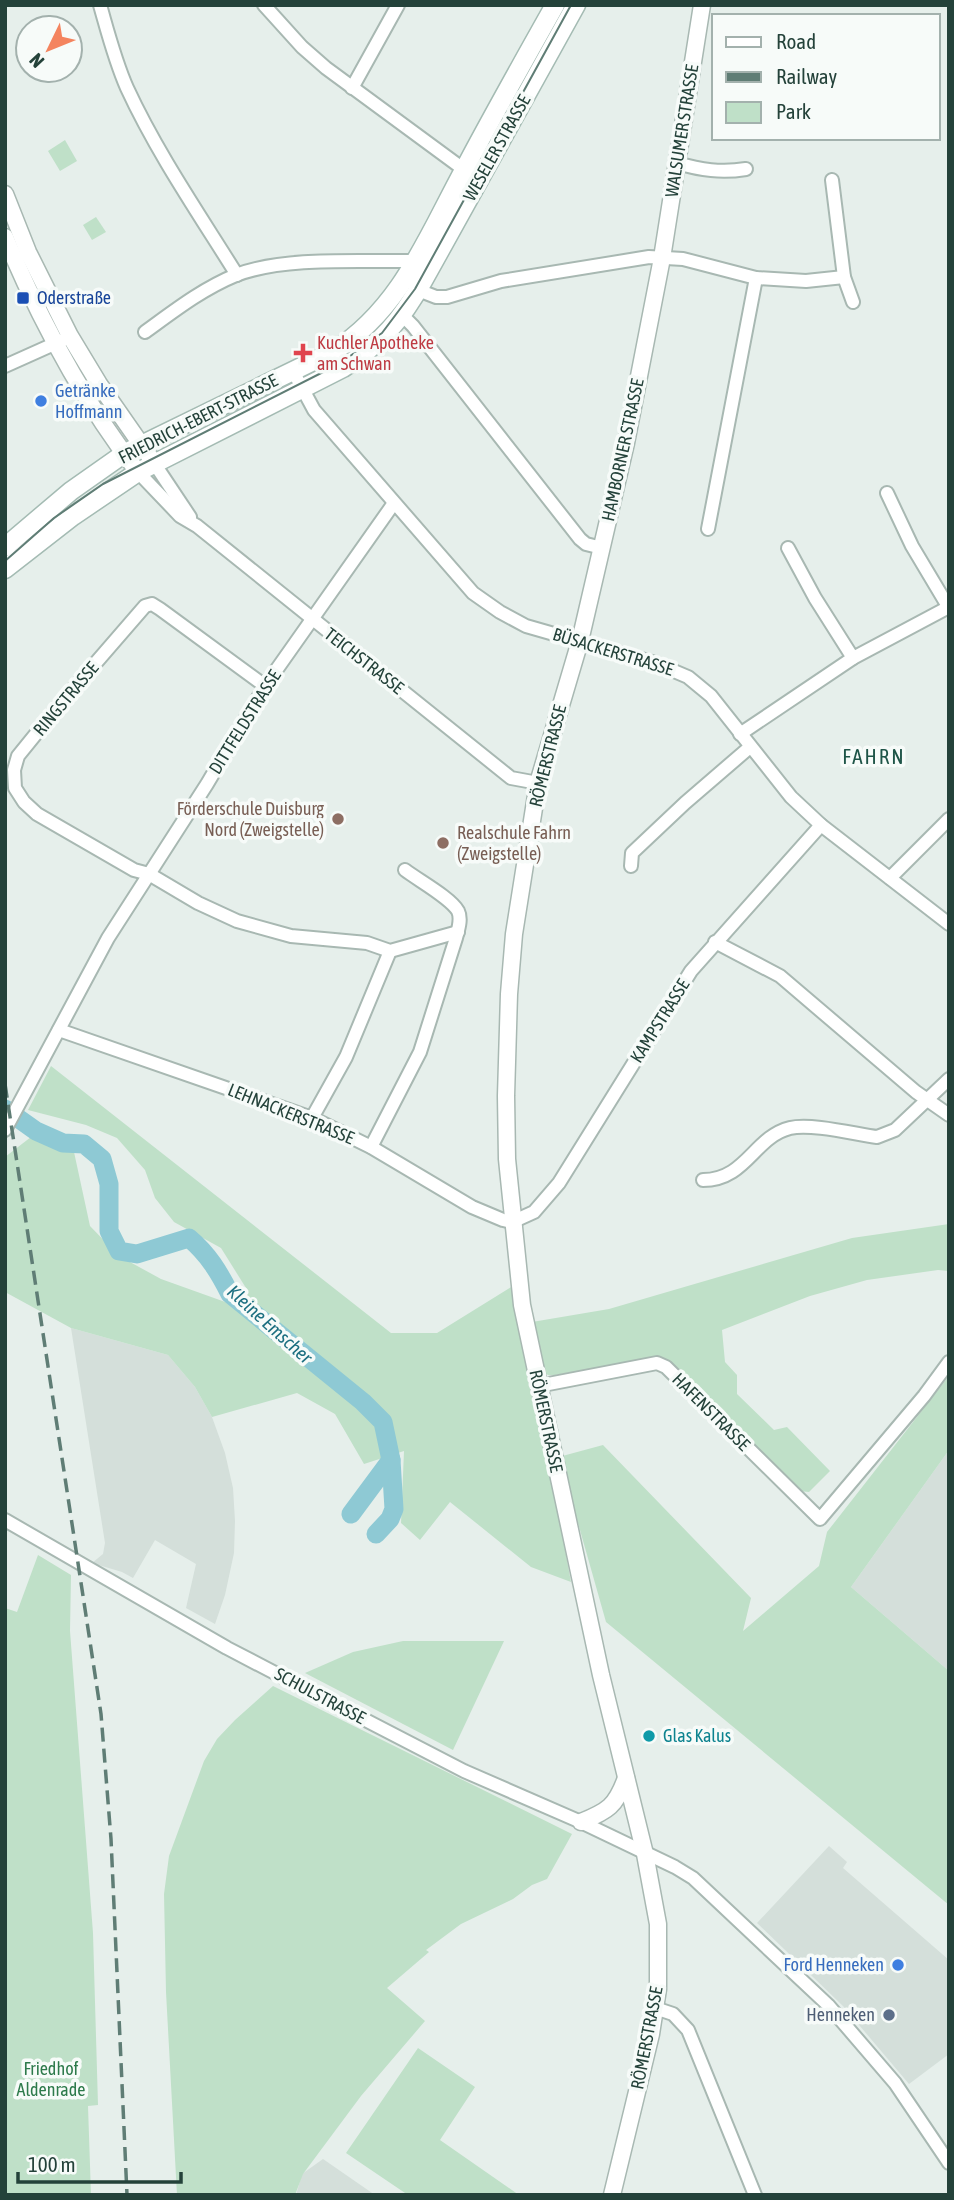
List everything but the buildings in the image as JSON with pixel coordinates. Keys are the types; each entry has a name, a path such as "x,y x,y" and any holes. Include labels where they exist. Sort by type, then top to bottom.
{"main road":[{"name":"WESELER STRASSE","path":"418,290 423,265 555,5"},
{"name":"WESELER STRASSE","path":"471,175 576,5"},
{"name":"FRIEDRICH-EBERT-STRASSE","path":"5,547 71,491 125,453 334,351 363,329 423,265"},
{"name":"FRIEDRICH-EBERT-STRASSE","path":"5,569 73,516 138,472 359,358 403,316 418,290"}],"street":[{"path":"100,5 110,44 149,132 237,275"},
{"path":"264,5 302,47 352,88 471,175"},
{"path":"352,88 398,5"},
{"name":"WALSUMER STRASSE","path":"662,258 702,5"},
{"path":"677,163 713,171 746,169"},
{"path":"832,180 844,277 853,302"},
{"path":"5,194 82,390 138,472"},
{"path":"5,237 63,340 99,384 154,463"},
{"path":"418,290 436,297 447,297 501,281 649,257 683,259 756,278 806,281 844,277"},
{"name":"HAMBORNER STRASSE","path":"580,642 626,443 662,258"},
{"path":"145,332 199,293 237,275 277,264 423,265"},
{"path":"708,529 756,278"},
{"path":"403,316 580,539 586,544 602,548"},
{"path":"5,366 63,340"},
{"name":"BÜSACKERSTRASSE","path":"293,371 314,410 473,593 526,626 681,673 711,696 791,797 821,825 949,924"},
{"name":"TEICHSTRASSE","path":"154,463 197,526"},
{"name":"TEICHSTRASSE","path":"138,472 180,516 197,526 511,778 538,783"},
{"path":"740,734 853,658 948,608 912,546 887,493"},
{"name":"DITTFELDSTRASSE","path":"5,1130 108,938 265,686 394,503"},
{"path":"788,548 815,598 853,658"},
{"name":"RINGSTRASSE","path":"149,874 134,870 37,814 24,802 15,788 14,770 18,756 145,606 152,604 265,686"},
{"name":"RÖMERSTRASSE","path":"580,642 538,783 514,934 509,995 507,1159 522,1305 538,1386 601,1675 645,1854 658,1923 659,1968 651,2034 612,2195"},
{"path":"631,866 632,853 750,747"},
{"path":"890,878 949,818"},
{"name":"KAMPSTRASSE","path":"512,1222 534,1212 559,1183 691,971 821,825"},
{"path":"371,1147 420,1052 460,919 457,910 405,870"},
{"path":"149,874 198,903 237,921 291,936 367,943 390,951 458,932"},
{"path":"715,942 780,976 926,1100 949,1115"},
{"path":"312,1118 346,1057 390,951"},
{"name":"LEHNACKERSTRASSE","path":"59,1030 312,1118 371,1147 472,1207 512,1222"},
{"path":"703,1180 718,1180 730,1174 767,1141 790,1128 804,1127 877,1136 895,1130 949,1079"},
{"name":"HAFENSTRASSE","path":"538,1386 657,1363 666,1367 820,1519 925,1396 949,1362"},
{"name":"SCHULSTRASSE","path":"5,1520 227,1648 464,1771 581,1822 693,1878 822,1999 895,2083 949,2163"},
{"path":"581,1822 612,1805 626,1778"},
{"path":"655,2008 673,2014 688,2030 755,2195"}],"shaded area":[{"path":"71,1328 168,1355 195,1387 212,1417 225,1453 233,1488 235,1521 234,1553 225,1595 215,1624 186,1608 196,1564 155,1540 133,1578 92,1563 103,1554 105,1543"},
{"path":"949,1450 949,1671 851,1587"},
{"path":"829,1846 847,1862 843,1868 949,1960 949,2054 909,2084 843,2006 757,1923"},
{"path":"323,2159 375,2195 296,2195 302,2174"}],"green space":[{"path":"65,140 77,161 60,171 48,151"},
{"path":"96,217 106,232 92,240 83,225"},
{"path":"51,1066 391,1333 437,1333 516,1284 571,1582 531,1567 450,1502 420,1540 401,1523 404,1451 364,1464 335,1414 297,1393 212,1417 195,1387 168,1355 71,1328 5,1292 5,1157 31,1137 74,1152 90,1226 119,1256 161,1279 228,1303 246,1288 221,1248 174,1222 155,1198 145,1170 117,1138 86,1125 28,1110"},
{"path":"949,1224 949,1271 938,1270 867,1280 810,1296 722,1330 725,1362 737,1375 737,1394 774,1430 787,1427 830,1471 809,1492 798,1491 671,1365 658,1357 555,1375 548,1375 541,1370 532,1322 609,1309 852,1238"},
{"path":"949,1376 949,1450 851,1587 949,1671 949,1905 606,1622 578,1523 555,1458 603,1445 751,1598 743,1631 819,1566 827,1532"},
{"name":"Friedhof Aldenrade","path":"38,1555 71,1575 70,1631 93,1933 98,2105 88,2106 91,2195 5,2195 5,1608 17,1612"},
{"path":"403,1641 504,1641 453,1750 305,1673 353,1652"},
{"path":"273,1686 572,1834 547,1879 461,1924 426,1950 429,1952 387,1988 425,2021 361,2096 303,2174 295,2195 177,2195 166,1992 164,1894 169,1856 204,1761 217,1739"},
{"path":"418,2048 475,2087 440,2140 519,2195 408,2195 346,2153"}],"waterway":[{"name":"Kleine Emscher","path":"5,1109 36,1131 63,1143 84,1144 102,1159 109,1184 109,1231 119,1251 137,1254 189,1238 202,1250 230,1294 363,1402 383,1422 391,1460 394,1509 390,1519 376,1534"},
{"name":"Kleine Emscher","path":"351,1514 391,1460"}],"tram line":[{"path":"5,561 54,518 103,484 339,364 382,333 415,289 571,5"}],"railway":[{"path":"5,1084 101,1714 111,1839 127,2195"}],"place":[{"name":"Oderstraße","path":"23,298"},
{"name":"Kuchler Apotheke am Schwan","path":"303,353"},
{"name":"Getränke Hoffmann","path":"41,401"},
{"name":"Förderschule Duisburg Nord (Zweigstelle)","path":"338,819"},
{"name":"Realschule Fahrn (Zweigstelle)","path":"443,843"},
{"name":"Glas Kalus","path":"649,1736"},
{"name":"Ford Henneken","path":"898,1965"},
{"name":"Henneken","path":"889,2015"}],"district":[{"name":"FAHRN","path":"874,757"}]}
